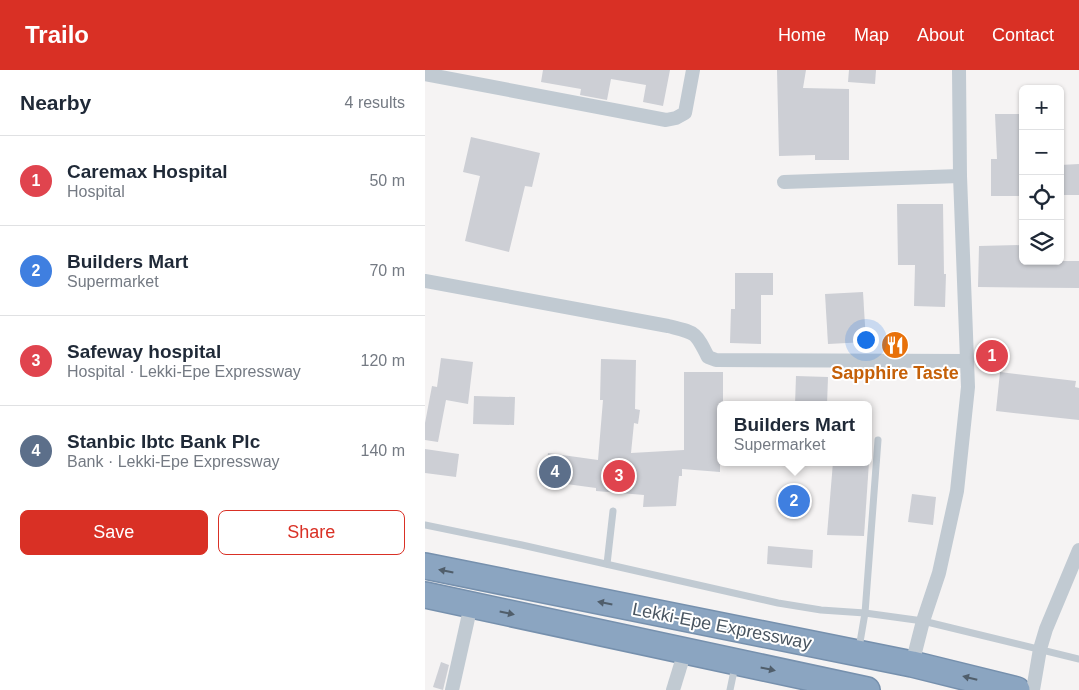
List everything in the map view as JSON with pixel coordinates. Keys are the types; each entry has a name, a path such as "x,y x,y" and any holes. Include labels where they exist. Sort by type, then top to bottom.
{"highway":[{"name":"Lekki-Epe Expressway","path":"425,566 913,664 1017,690"},
{"name":"Lekki-Epe Expressway","path":"425,595 736,662 804,680 867,690"}],"street":[{"path":"425,74 666,120 676,118 685,113 693,70"},
{"path":"913,664 923,621 939,573 957,491 968,387 960,176 959,70"},
{"path":"784,182 960,176"},
{"path":"425,281 689,331 697,336 708,357 716,360 967,361"},
{"path":"1033,690 1040,649 1046,629 1079,550"},
{"path":"453,690 471,605"},
{"path":"673,690 685,651"}],"lane":[{"path":"858,654 865,613 878,440"},
{"path":"607,564 613,511"},
{"path":"425,526 607,564 778,603 821,610 865,613 923,621 1079,659"},
{"path":"730,690 736,662"}],"building":[{"path":"543,70 670,70 663,106 643,102 646,85 611,79 607,100 580,95 581,89 541,82"},
{"path":"777,70 806,70 803,88 849,89 849,160 815,160 815,155 779,156"},
{"path":"849,70 876,70 875,84 848,82"},
{"path":"995,114 1019,114 1019,196 991,196 991,159 997,159"},
{"path":"471,137 540,153 532,187 525,186 509,252 465,241 480,176 463,172"},
{"path":"1079,164 1079,195 1064,195 1064,165"},
{"path":"897,204 943,204 944,274 946,274 945,307 914,306 915,265 898,265"},
{"path":"1019,245 1019,265 1064,265 1064,261 1079,261 1079,288 978,287 979,246"},
{"path":"735,273 773,273 773,295 761,295 761,344 730,343 731,309 735,309"},
{"path":"863,292 866,342 828,344 825,294"},
{"path":"441,358 473,362 468,404 446,400 438,442 425,440 425,423 432,386 437,387"},
{"path":"601,359 636,360 635,409 640,410 638,424 634,423 631,453 684,450 684,372 723,372 723,401 717,401 717,466 720,466 720,472 682,469 682,476 679,476 676,506 643,507 644,495 596,491 596,488 544,481 548,453 598,460 603,400 600,400"},
{"path":"1000,372 1076,381 1075,387 1079,388 1079,420 996,411"},
{"path":"796,376 828,377 827,401 795,401"},
{"path":"474,396 515,397 514,425 473,424"},
{"path":"425,449 459,454 456,477 425,473"},
{"path":"833,466 869,466 864,536 827,535"},
{"path":"912,494 936,497 933,525 908,522"},
{"path":"768,546 813,550 812,568 767,564"},
{"path":"441,662 449,665 443,690 433,687"}],"place":[{"name":"Sapphire Taste","path":"895,345"},
{"name":"Caremax Hospital","path":"992,356"},
{"name":"Stanbic Ibtc Bank Plc","path":"555,472"},
{"name":"Safeway hospital","path":"619,476"},
{"name":"Builders Mart","path":"794,501"}]}
